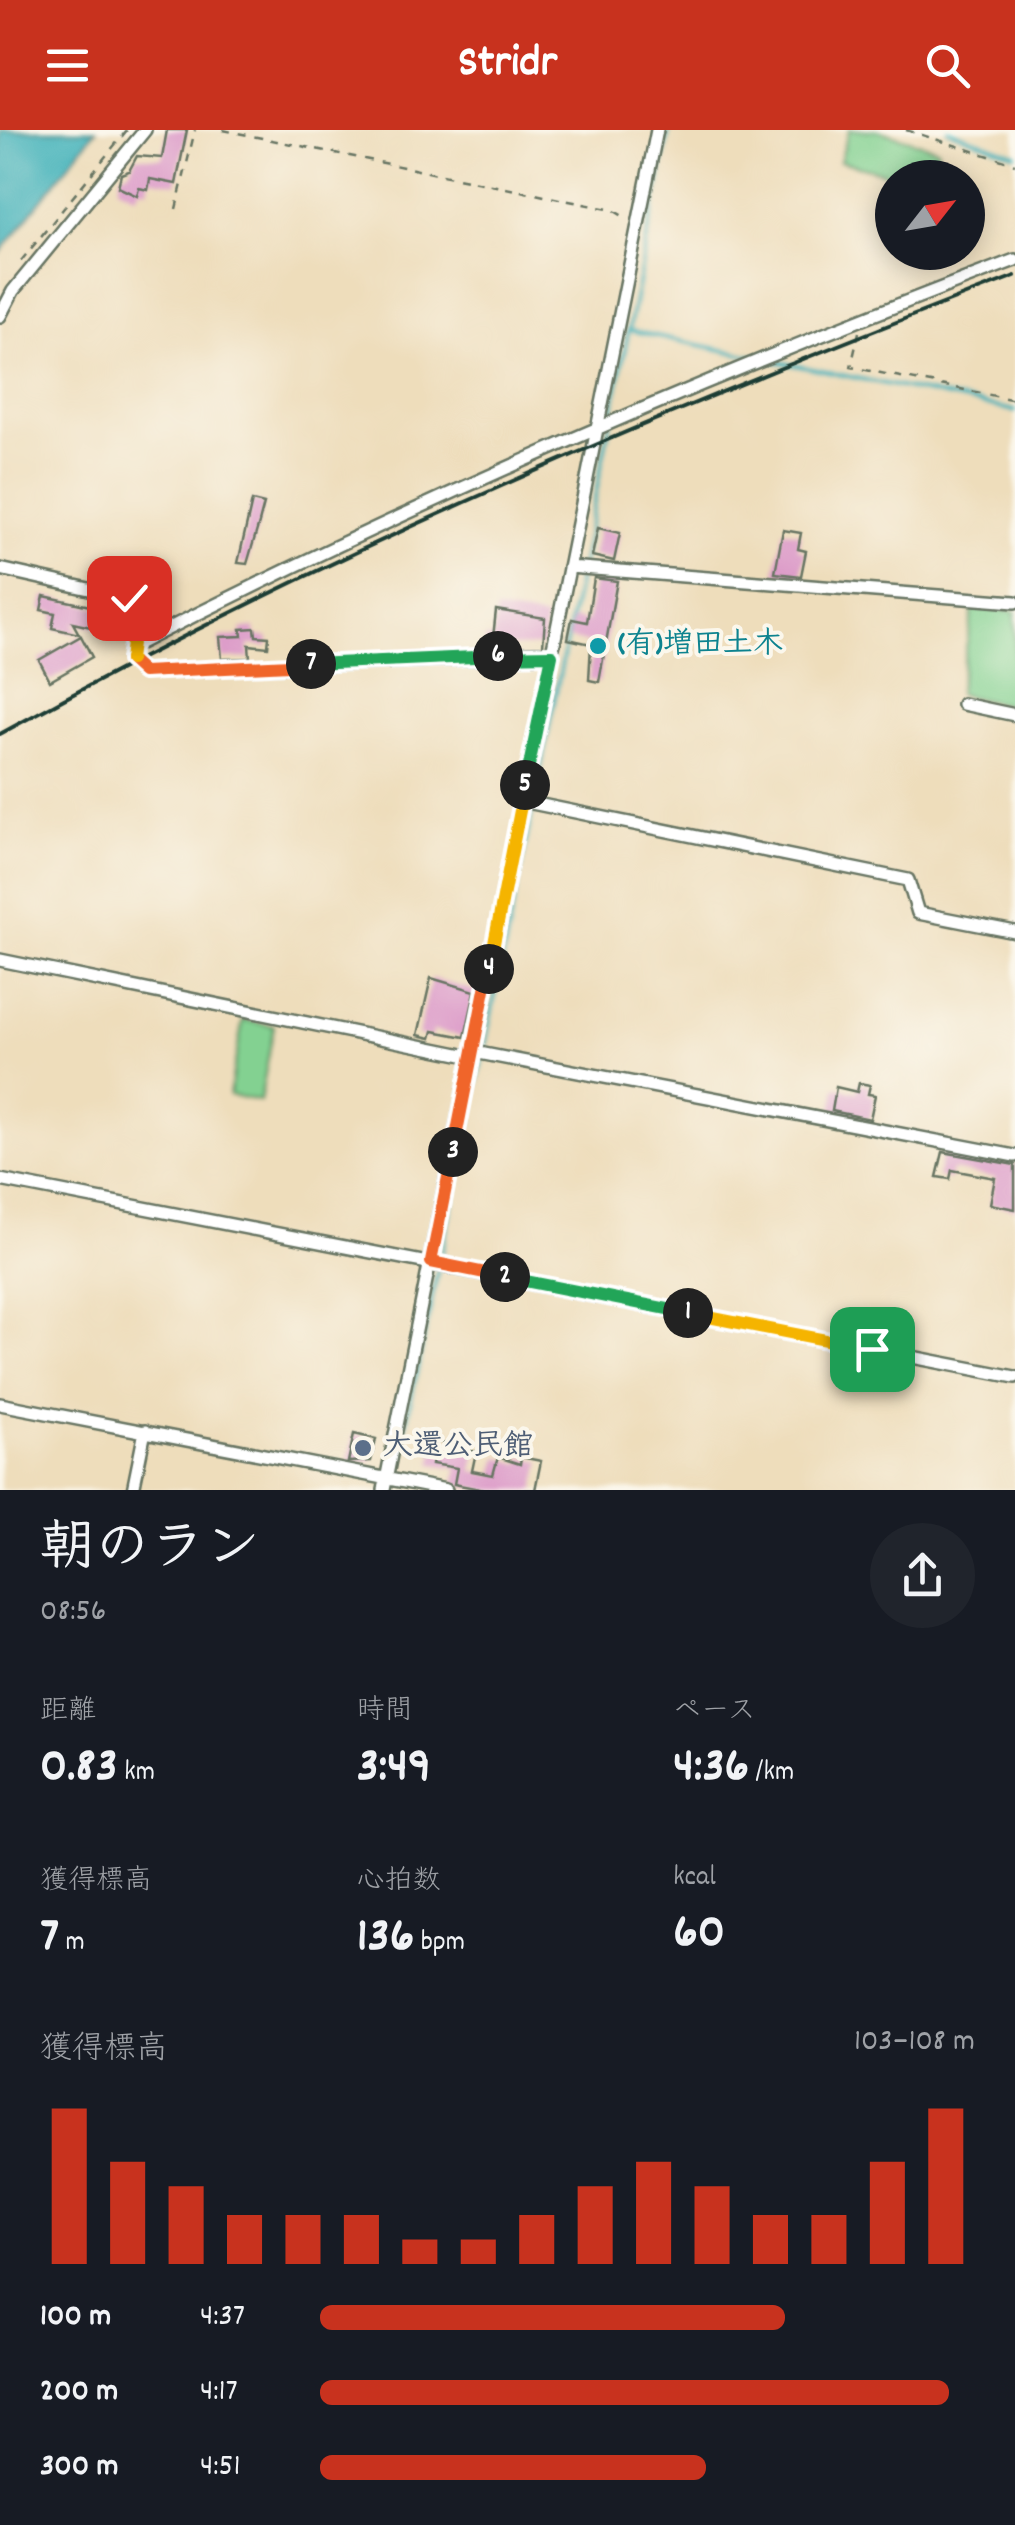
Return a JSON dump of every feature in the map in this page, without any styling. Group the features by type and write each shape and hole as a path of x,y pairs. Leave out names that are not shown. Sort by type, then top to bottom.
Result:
{"street":[{"path":"0,316 13,291 145,130"},
{"path":"390,1482 529,803 552,655 576,568 657,130"},
{"path":"130,648 318,552 604,424 770,353 1015,260"},
{"path":"576,568 1015,602"},
{"path":"0,570 129,598 136,608 130,660 143,672 552,655"},
{"path":"963,704 1015,715"},
{"path":"529,803 908,880 918,913 1015,932"},
{"path":"0,960 1015,1156"},
{"path":"0,1180 1015,1376"},
{"path":"0,1404 446,1490"},
{"path":"133,1490 145,1431"}],"path":[{"path":"176,209 195,130"},
{"path":"224,130 613,210 638,225"},
{"path":"906,130 1015,164"},
{"path":"862,318 850,367 1015,400"}],"green space":[{"path":"849,130 877,130 938,149 937,160 875,160 875,170 840,161"},
{"path":"973,608 1015,611 1015,707 958,694"},
{"path":"243,1020 274,1026 260,1101 229,1095"}],"water":[{"path":"0,130 96,130 0,253"}],"building":[{"path":"167,130 187,130 176,184 150,179 148,190 139,188 137,196 118,187 121,174 129,171 137,156 162,158"},
{"path":"252,501 264,504 247,564 238,563"},
{"path":"598,528 620,533 614,561 592,556"},
{"path":"783,530 801,533 798,549 806,551 801,576 775,573"},
{"path":"594,578 617,581 599,682 589,680 591,644 568,639 572,619 587,622"},
{"path":"44,596 113,611 114,604 123,606 123,641 107,637 109,631 73,623 79,634 52,628 55,613 41,610"},
{"path":"496,610 545,618 543,646 486,648 485,638 493,638"},
{"path":"255,628 256,636 269,637 268,647 249,645 250,658 222,659 220,637 242,636 241,629"},
{"path":"81,636 92,657 50,681 39,660"},
{"path":"431,978 475,991 465,1037 433,1031 431,1038 418,1035"},
{"path":"859,1083 870,1085 868,1094 875,1095 870,1119 832,1111 836,1087 857,1092"},
{"path":"943,1152 1015,1165 1015,1209 990,1204 995,1178 952,1170 950,1179 937,1177"},
{"name":"大還公民館","path":"354,1434 376,1439 371,1461 348,1462"},
{"path":"435,1441 476,1452 472,1471 493,1475 498,1457 520,1464 521,1457 541,1461 535,1490 485,1490 454,1484 457,1468 432,1464"}],"waterway":[{"path":"484,1050 669,130"},
{"path":"948,130 1015,154"},
{"path":"628,330 756,357"},
{"path":"770,360 1015,411"},
{"path":"440,1260 482,1059"},
{"path":"395,1476 438,1269"}],"railway":[{"path":"0,734 247,605 499,487 756,378 1015,276"}],"place":[{"name":"(有)増田土木","path":"598,646"},
{"name":"大還公民館","path":"363,1448"}],"route":[{"path":"129,598 136,608 130,660 135,669 143,672 552,655 431,1262 872,1349"}]}
